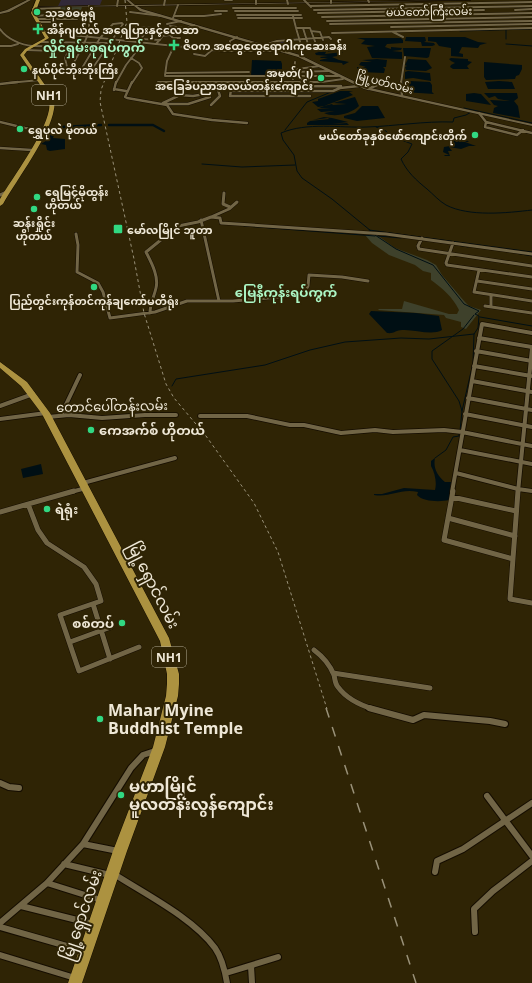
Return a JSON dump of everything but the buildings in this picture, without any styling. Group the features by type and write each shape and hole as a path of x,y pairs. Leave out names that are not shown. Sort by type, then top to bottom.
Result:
{"highway":[{"path":"26,50 47,38 34,8 38,0"},
{"name":"NH1","path":"0,204 49,118 52,102 40,80 22,55 26,50"},
{"name":"မြို့ရှောင်လမ်း","path":"0,364 24,384 33,394 47,415 85,485 165,641 173,674 172,696 157,750 120,851 76,980"}],"street":[{"path":"0,12 11,11 19,4 30,0"},
{"path":"117,6 118,0"},
{"name":"မြို့ပတ်လမ်း","path":"127,0 133,6 162,16 173,17 181,21 299,56 320,66 343,80 358,86 532,125"},
{"path":"164,5 166,0"},
{"path":"225,4 226,0 232,0"},
{"path":"310,6 369,1 384,4 400,1 416,3 423,0 481,4 532,2"},
{"path":"233,6 288,2 294,4 331,1 384,4 470,0"},
{"path":"478,0 494,30"},
{"path":"305,2 330,24 332,31 392,32 532,28"},
{"path":"447,2 460,30"},
{"path":"354,3 356,20 358,24"},
{"path":"416,3 425,31"},
{"path":"511,3 526,29"},
{"path":"215,8 225,4 233,6 268,8 296,8"},
{"path":"266,4 273,18"},
{"path":"294,4 301,14 306,28"},
{"path":"384,4 392,32"},
{"path":"42,11 60,7 164,5 224,8 226,10 215,8"},
{"path":"178,5 173,17 221,14"},
{"path":"73,64 88,37 90,23 89,6"},
{"path":"233,6 238,19 302,18"},
{"path":"314,10 532,6"},
{"path":"60,7 61,13"},
{"path":"34,8 42,11 61,13"},
{"path":"214,14 215,8"},
{"path":"515,10 532,9"},
{"path":"42,11 57,10"},
{"path":"318,13 484,10"},
{"path":"235,11 298,11"},
{"path":"130,12 162,16"},
{"path":"38,19 61,13"},
{"path":"322,17 532,13"},
{"path":"237,15 301,14"},
{"path":"67,18 66,16 72,16"},
{"path":"38,19 81,17"},
{"path":"293,17 301,45"},
{"name":"မယ်တော်ကြီးလမ်း","path":"327,21 532,17"},
{"path":"67,18 77,19"},
{"path":"38,19 53,21"},
{"path":"38,19 46,21"},
{"path":"330,24 532,20"},
{"path":"181,21 168,25 190,29"},
{"path":"135,22 133,30 128,37 160,40"},
{"path":"143,27 146,23"},
{"path":"82,68 100,38 113,24 123,24 92,69"},
{"path":"391,27 532,24"},
{"path":"162,36 170,35 194,25"},
{"path":"129,27 160,28 160,33 162,36 156,44"},
{"path":"296,28 310,28 316,44"},
{"path":"303,28 308,44"},
{"path":"0,29 5,35 18,44"},
{"path":"133,30 148,30 138,42"},
{"path":"179,31 185,32"},
{"path":"311,31 320,32 322,39"},
{"path":"44,32 174,46 188,43 199,46"},
{"path":"392,32 403,37"},
{"path":"130,34 144,35"},
{"path":"170,35 173,38 180,38"},
{"path":"264,45 314,38 322,39 329,37 331,39"},
{"path":"230,49 230,41 237,38"},
{"path":"67,67 64,61 64,56 77,39"},
{"path":"42,42 109,43"},
{"path":"48,47 52,42"},
{"path":"60,47 63,42"},
{"path":"126,91 114,90 117,79 136,50 143,43"},
{"path":"0,46 11,46 18,44 48,47 71,47"},
{"path":"183,45 219,52 285,52"},
{"path":"163,82 168,61 174,46"},
{"path":"26,50 80,52"},
{"path":"194,54 206,56 212,50"},
{"path":"199,59 200,55"},
{"path":"402,96 401,80 403,78 405,57"},
{"path":"131,58 139,63 142,68 133,84 126,91 125,97 127,98 163,104 188,104 210,97 207,87"},
{"path":"294,101 293,81 296,66 295,62"},
{"path":"294,71 320,66"},
{"path":"294,71 329,71"},
{"path":"166,73 249,72"},
{"path":"165,76 294,77 332,78 343,80"},
{"path":"322,82 338,76"},
{"path":"0,84 40,80"},
{"path":"158,82 322,82 343,80"},
{"path":"231,82 230,96 310,96"},
{"path":"368,89 380,86 384,82"},
{"path":"163,104 179,95 188,83"},
{"path":"188,83 207,87"},
{"path":"231,87 358,86"},
{"path":"231,91 333,91 340,88 358,86"},
{"path":"185,88 217,87 220,95 211,105"},
{"path":"193,93 209,93"},
{"path":"179,95 193,96 205,94"},
{"path":"163,104 167,105 173,114 212,120 247,123"},
{"path":"479,113 486,122 485,127 517,135 523,130"},
{"path":"0,122 43,129"},
{"path":"486,122 532,133"},
{"path":"0,148 32,150"},
{"path":"0,195 7,192"},
{"path":"224,193 223,204 230,207"},
{"path":"150,313 149,303 156,290 157,281 152,261 146,252 178,226 211,217 237,202"},
{"path":"211,217 220,218 220,222 376,233 453,242 532,254"},
{"path":"201,220 219,301"},
{"path":"76,234 78,245 77,272 98,283 103,292 110,318 150,313 188,301 219,301 303,295 308,286 309,276 342,277 368,281"},
{"path":"422,238 418,246 420,249 532,266"},
{"path":"453,242 446,263 447,265 532,277"},
{"path":"479,270 474,292 532,301"},
{"path":"477,280 532,289"},
{"path":"491,295 491,307"},
{"path":"485,306 532,313"},
{"path":"513,559 444,540 476,351 482,324 532,333"},
{"path":"479,338 532,348 530,392 526,409 520,462 510,599 532,603"},
{"path":"476,351 531,361"},
{"path":"474,366 531,376"},
{"path":"61,415 80,375"},
{"path":"472,381 530,392"},
{"path":"0,406 33,394"},
{"path":"468,398 532,410"},
{"path":"465,414 532,427"},
{"name":"တောင်ပေါ်တန်းလမ်း","path":"0,419 47,415 102,418 144,415 176,415"},
{"path":"200,416 247,416 290,425 304,424 341,433 374,430 393,432 444,430 462,432 532,446"},
{"path":"460,450 532,464"},
{"path":"0,512 175,458"},
{"path":"456,473 518,489 532,491"},
{"path":"452,497 516,511"},
{"path":"28,504 38,530 47,543 84,567 96,584 101,601 60,615 79,671 139,647"},
{"path":"448,518 515,536"},
{"path":"92,604 110,659"},
{"path":"70,642 111,627"},
{"path":"314,650 321,655 333,673 336,686 347,696 364,706 413,720 424,715 490,721 505,724"},
{"path":"333,673 430,688"},
{"path":"0,923 47,883 83,844 131,768 143,755 157,750"},
{"path":"0,784 9,788 19,788"},
{"path":"487,796 532,856"},
{"path":"435,872 437,861 463,849 532,803"},
{"path":"83,844 120,851"},
{"path":"475,932 474,909 493,891 532,861"},
{"path":"64,864 112,874 182,918 215,947 226,973 227,983"},
{"path":"47,883 103,900"},
{"path":"21,906 95,924"},
{"path":"0,927 86,952"},
{"path":"0,956 76,980"},
{"path":"226,973 278,957"},
{"path":"250,966 252,983"}],"shaded area":[{"path":"61,0 102,0 100,5 58,6"},
{"path":"406,37 425,37 426,41 424,42 434,43 435,45 422,46 421,42 405,41"},
{"path":"428,37 465,37 478,42 487,43 480,45 478,48 462,47 459,53 463,54 463,57 451,56 451,48 439,46 436,42 428,41"},
{"path":"357,38 401,38 403,43 387,44 385,47 391,49 391,47 402,48 401,50 392,51 402,52 402,59 372,58 367,47 375,46 361,44 365,40"},
{"path":"282,41 303,47 290,52 268,46"},
{"path":"334,43 330,45 337,45 338,49 341,50 326,52 325,54 343,52 332,57 349,62 343,65 342,63 320,61 328,58 320,57 328,56 316,55 315,53 319,52 317,51 325,52 335,49 331,47 332,49 329,49 327,47 330,46 316,47 312,45"},
{"path":"403,48 431,48 429,57 427,58 404,56"},
{"path":"408,59 426,60 432,68 426,71 406,70 405,67 407,66 405,65"},
{"path":"449,59 468,59 468,61 472,62 467,66 469,69 453,69 450,67 455,63"},
{"path":"252,60 281,61 282,69 277,69 277,76 251,76"},
{"path":"362,60 387,60 386,67 383,67 385,69 384,73 360,72 357,69 357,67 366,67 359,65 361,62 372,62"},
{"path":"484,62 522,65 522,69 515,79 486,80 484,77"},
{"path":"405,72 430,73 431,81 413,78 405,79"},
{"path":"403,82 430,82 432,85 432,92 434,94 404,92"},
{"path":"485,82 512,82 515,89 488,89"},
{"path":"340,91 353,91 349,92 353,95 318,107 312,102 318,101 318,99"},
{"path":"484,93 517,93 518,98 514,101 518,106 520,118 493,113 494,108 498,106 494,105 490,100 510,101 498,99 495,96 489,98"},
{"path":"466,94 481,94 491,105 466,101"},
{"path":"355,97 359,106 347,113 333,115 324,113 335,111 321,112 317,109 331,108 319,108 332,104 347,104 333,103"},
{"path":"362,106 378,106 385,118 357,121 344,118 344,116 355,113"},
{"path":"324,117 348,122 332,124 347,123 349,125 307,125 310,121 329,119 313,120"},
{"path":"54,132 53,138 65,139 65,149 50,151 47,150 46,145 41,144 49,139 51,133"},
{"path":"457,136 464,138 469,142 465,142 476,146 469,146 461,149 449,147 452,151 448,151 450,156 445,156 444,155 449,155 443,152 444,147 450,146 452,141 449,140"},
{"path":"371,311 416,313 439,316 442,330 438,332 428,332 402,330 387,333 369,314"},
{"path":"435,458 435,468 440,477 445,482 451,482 449,500 437,501 423,499 417,495 418,492 412,491 380,496 374,495 404,488 435,490 436,484 431,461"},
{"path":"41,464 43,474 23,478 21,469"}],"green space":[{"path":"60,7 82,7 80,14 63,15"},
{"path":"365,235 377,235 395,248 436,265 442,275 469,306 481,310 466,329 461,327 461,322 446,318 444,315 378,310 402,309 404,301 449,314 457,314 459,310 447,293 431,280 431,273 423,271 415,265 389,255 372,243"}],"waterway":[{"path":"460,31 530,29"},
{"path":"506,30 506,39"},
{"path":"506,44 532,46"},
{"path":"285,130 307,102 331,92"},
{"path":"464,108 532,123"},
{"path":"370,230 332,199 302,178 297,171 294,155 283,140 281,133 302,128 324,126 367,127 431,122 453,122 454,118 466,115 473,111"},
{"path":"52,137 54,130 60,127 101,125"},
{"path":"109,125 153,125 164,131"},
{"path":"376,127 386,131 391,136 412,144 408,152 401,159 403,164 416,179 446,205 455,209 477,213 500,213 532,210"},
{"path":"202,164 242,167 295,165"},
{"path":"244,226 375,236"},
{"path":"370,230 532,252"},
{"path":"375,235 396,249 433,265 464,304 479,311 475,314 479,316 478,328 474,334"},
{"path":"378,236 401,238"},
{"path":"457,245 468,247"},
{"path":"515,253 532,256"},
{"path":"453,336 463,329 474,315"},
{"path":"480,317 532,326"},
{"path":"453,336 474,334"},
{"path":"462,411 473,363 474,334"},
{"path":"172,386 176,379 265,365 310,350 345,342 401,338 429,339 453,336"},
{"path":"453,336 432,351 432,359 459,401 462,411"},
{"path":"460,431 462,411"},
{"path":"435,458 446,450 453,437 459,436 459,434"}],"railway":[{"path":"125,0 127,22 101,90 100,102 134,259 144,313 166,384 174,398 206,436 254,503 278,552 327,709"},
{"path":"326,708 416,983"}],"place":[{"name":"သုခစံဓမ္မရုံ","path":"37,12"},
{"name":"အိန်ဂျယ်လ် အရေပြားနှင့်လေဆာ","path":"38,29"},
{"name":"ဇိဝက အထွေထွေရောဂါကုဆေးခန်း","path":"174,45"},
{"name":"နယ်ပိုင်ဘိုးဘိုးကြီး","path":"24,69"},
{"name":"အမှတ်(၂) အခြေခံပညာအလယ်တန်းကျောင်း","path":"321,78"},
{"name":"ရွှေပုလဲ မိုတယ်","path":"20,129"},
{"name":"မယ်တော်ခုနှစ်ဖော်ကျောင်းတိုက်","path":"475,135"},
{"name":"ရွှေမြင့်မိုထွန်း ဟိုတယ်","path":"37,197"},
{"name":"ဆန်းရှိုင်း ဟိုတယ်","path":"34,209"},
{"name":"မော်လမြိုင် ဘူတာ","path":"118,229"},
{"name":"ပြည်တွင်းကုန်တင်ကုန်ချကော်မတီရုံး","path":"94,287"},
{"name":"ကေအက်စ် ဟိုတယ်","path":"91,430"},
{"name":"ရဲရုံး","path":"47,509"},
{"name":"စစ်တပ်","path":"122,623"},
{"name":"Mahar Myine Buddhist Temple","path":"100,719"},
{"name":"မဟာမြိုင် မူလတန်းလွန်ကျောင်း","path":"121,795"}],"district":[{"name":"လှိုင်ရှမ်းစုရပ်ကွက်","path":"94,47"},
{"name":"မြေနီကုန်းရပ်ကွက်","path":"286,292"}]}
